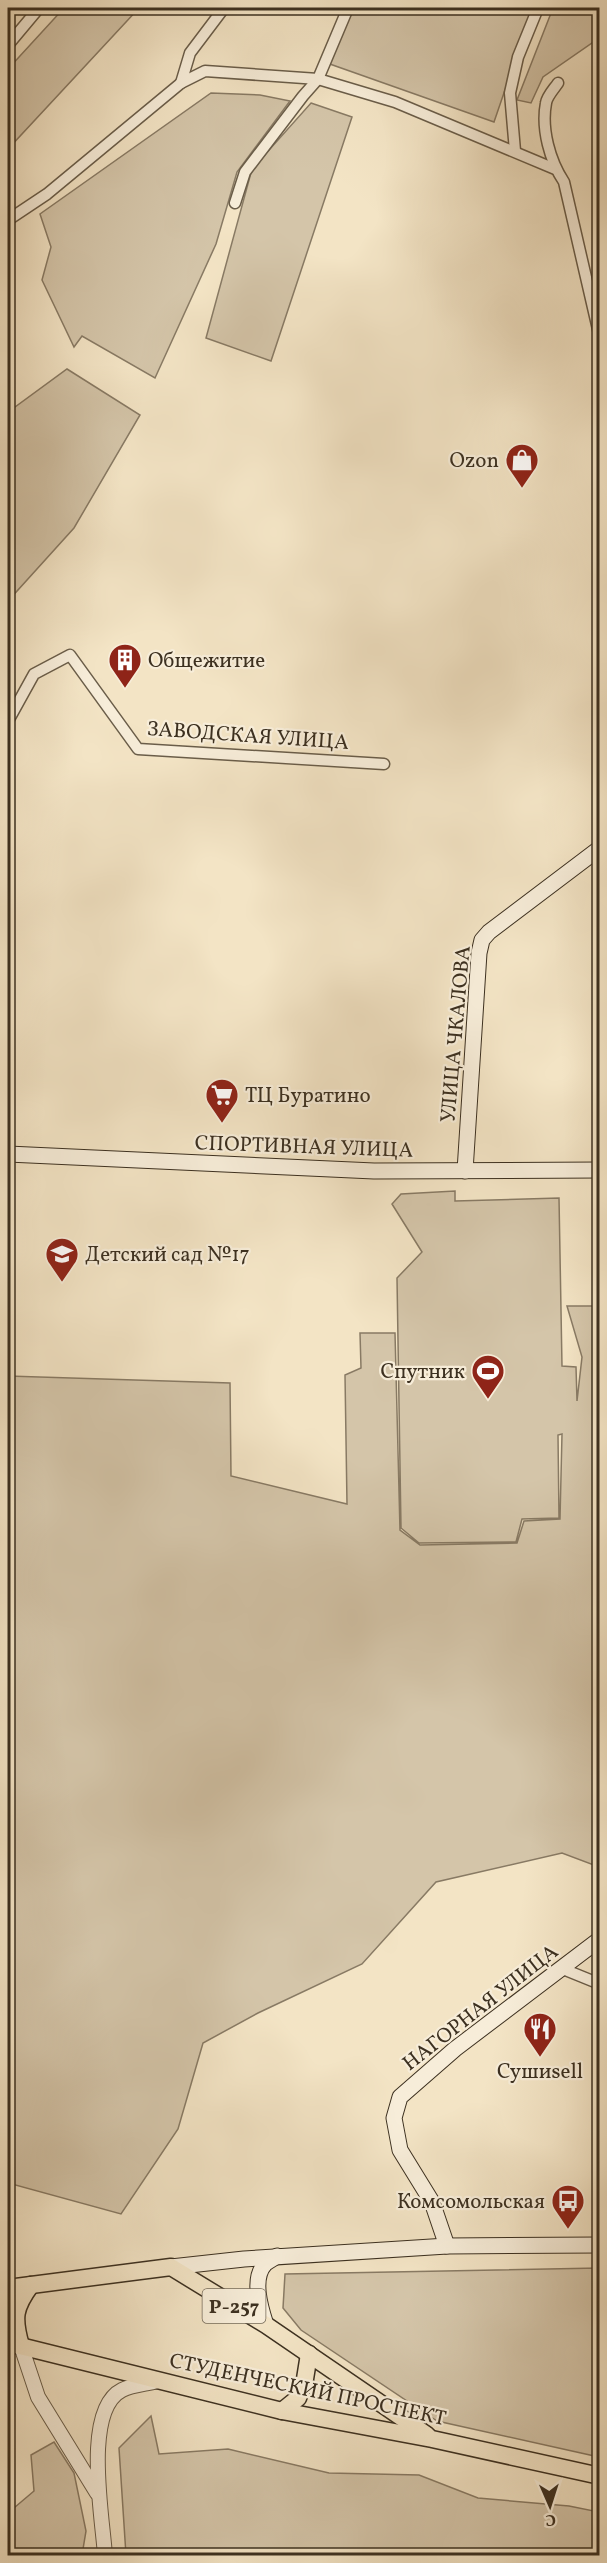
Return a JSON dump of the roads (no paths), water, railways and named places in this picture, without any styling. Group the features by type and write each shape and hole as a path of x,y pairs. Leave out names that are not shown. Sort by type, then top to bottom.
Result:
{"highway":[{"path":"8,2288 171,2266"},
{"name":"Р-257","path":"171,2266 266,2325 432,2439"},
{"path":"14,2344 18,2304 31,2285"},
{"name":"СТУДЕНЧЕСКИЙ ПРОСПЕКТ","path":"14,2344 282,2411 432,2439 600,2476"},
{"path":"282,2411 298,2398 305,2379 309,2354"}],"main road":[{"name":"УЛИЦА ЧКАЛОВА","path":"465,1172 479,953 482,940 489,932 600,848"},
{"name":"СПОРТИВНАЯ УЛИЦА","path":"8,1154 374,1171 600,1170"},
{"name":"НАГОРНАЯ УЛИЦА","path":"447,2246 432,2202 400,2150 394,2118 400,2097 454,2049 600,1939"},
{"path":"171,2266 277,2256 447,2246 600,2245"},
{"path":"266,2325 257,2299 260,2276 264,2265 277,2256"}],"street":[{"path":"8,45 39,8"},
{"path":"181,83 190,53 224,8"},
{"path":"235,204 245,172 318,79 348,8"},
{"path":"515,151 510,93 518,57 538,8"},
{"path":"8,220 47,194 181,83 205,71 318,79 395,102 555,169"},
{"path":"558,82 546,102 545,128 555,169 564,182 600,338"},
{"name":"ЗАВОДСКАЯ УЛИЦА","path":"8,721 34,674 70,655 138,749 384,764"},
{"path":"563,1969 600,1984"},
{"path":"14,2344 38,2397 97,2493"},
{"path":"105,2556 97,2493 98,2439 107,2406 121,2390 160,2380"}],"place":[{"name":"Ozon","path":"522,489"},
{"name":"Общежитие","path":"125,689"},
{"name":"ТЦ Буратино","path":"222,1124"},
{"name":"Детский сад №17","path":"62,1283"},
{"name":"Спутник","path":"488,1400"},
{"name":"Сушиsell","path":"540,2058"},
{"name":"Комсомольская","path":"568,2230"}]}
